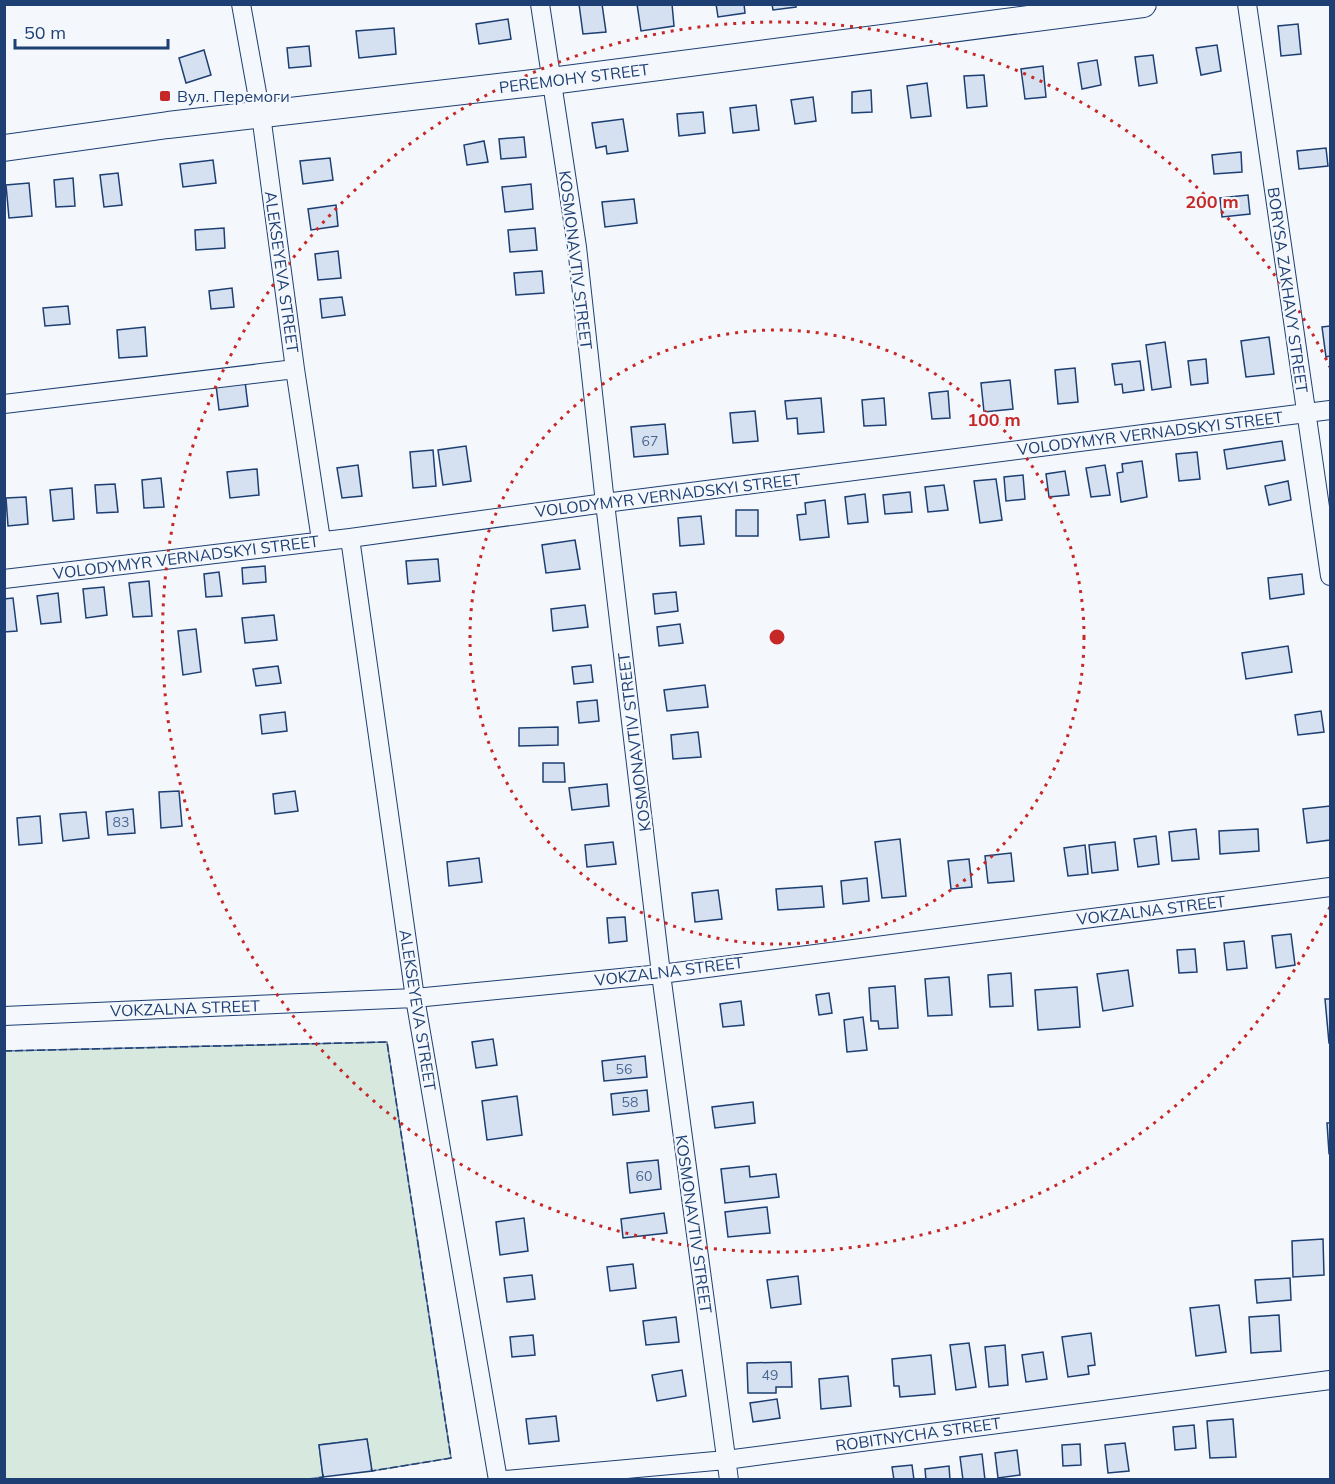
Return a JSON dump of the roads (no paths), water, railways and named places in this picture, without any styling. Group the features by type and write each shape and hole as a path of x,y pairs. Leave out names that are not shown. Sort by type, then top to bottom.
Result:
{"main road":[{"name":"PEREMOHY STREET","path":"4,148 168,125 551,81 1143,4"}],"street":[{"name":"ALEKSEYEVA STREET","path":"241,4 261,115 295,369 321,540"},
{"name":"KOSMONAVTIV STREET","path":"540,4 577,248 661,974 729,1479"},
{"name":"BORYSA ZAKHAVY STREET","path":"1247,4 1330,576"},
{"path":"4,404 295,369"},
{"name":"VOLODYMYR VERNADSKYI STREET","path":"4,579 350,538 1330,410"},
{"name":"ALEKSEYEVA STREET","path":"350,538 415,998 498,1479"},
{"name":"VOKZALNA STREET","path":"4,1016 415,998 661,974 1330,887"},
{"name":"ROBITNYCHA STREET","path":"505,1479 726,1460 1330,1380"}],"place":[{"name":"Вул. Перемоги","path":"165,96"}]}
